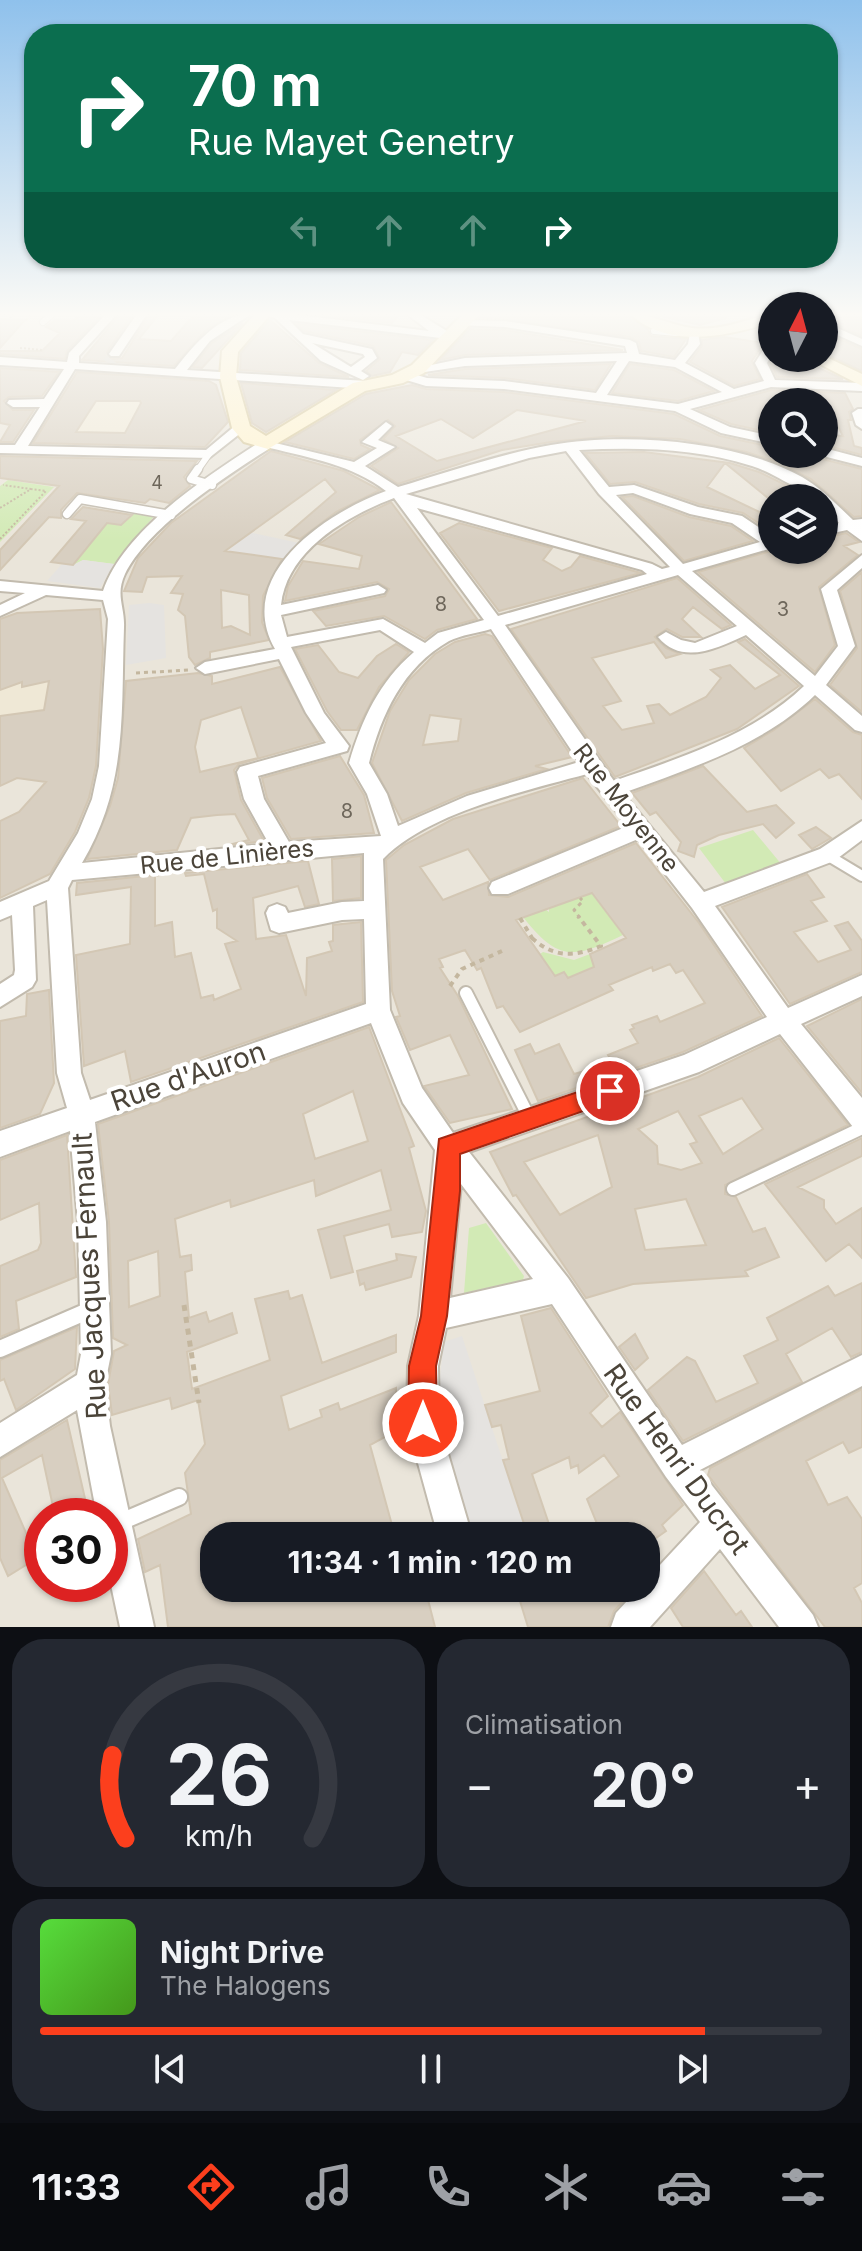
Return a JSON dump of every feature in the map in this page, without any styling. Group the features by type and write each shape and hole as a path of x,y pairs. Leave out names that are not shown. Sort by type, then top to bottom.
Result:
{"street":[{"path":"6,450 56,390"},
{"path":"231,390 241,428 251,438 358,465 401,496 647,567 659,574"},
{"path":"63,880 102,799 109,766 116,619 110,596 121,569 137,545 171,515 268,443 340,397 357,390"},
{"path":"540,390 678,408 726,430 758,437"},
{"path":"599,398 606,390"},
{"path":"726,390 732,393"},
{"path":"678,408 744,390"},
{"path":"13,403 48,403"},
{"path":"862,413 858,413 862,425"},
{"path":"358,465 388,447 369,442 386,426"},
{"path":"6,450 209,454 241,428"},
{"path":"569,446 605,492 678,567 745,629 862,726"},
{"path":"282,848 254,799 247,772 340,746 324,730 282,648 272,612 274,592 293,560 317,534 354,509 569,446 647,447 744,457 783,470 802,484"},
{"path":"838,456 862,462"},
{"path":"605,492 634,489 695,511 737,519 758,533"},
{"name":"Rue Moyenne","path":"401,496 495,623 591,766 700,902 783,1020 862,1118"},
{"path":"838,511 855,524 862,537"},
{"path":"591,766 471,801 388,842 377,794 359,763 376,706 425,651 444,637 758,542"},
{"path":"610,790 699,759 741,738 817,687 854,644 829,589 862,560"},
{"path":"0,586 110,596"},
{"path":"272,612 378,590"},
{"path":"0,611 42,591"},
{"path":"205,668 383,624 425,651"},
{"path":"666,637 676,647 689,650 745,629"},
{"path":"500,888 640,829"},
{"path":"700,902 827,855 862,829"},
{"name":"Rue de Linières","path":"0,911 63,880 282,848 388,842"},
{"name":"Rue Henri Ducrot","path":"388,842 373,856 372,910 378,1010 412,1095 448,1147 558,1288 677,1466 801,1627"},
{"name":"Rue Jacques Fernault","path":"63,880 69,1073 81,1113 92,1222 96,1354 90,1384 94,1426 109,1498"},
{"path":"0,997 16,988 26,970 22,902"},
{"path":"277,913 279,924 342,911 372,910"},
{"path":"451,1522 423,1423 423,1366 434,1316 447,1191 448,1147 690,1064 862,985"},
{"name":"Rue d'Auron","path":"0,1144 378,1010"},
{"path":"434,1316 558,1288"},
{"path":"677,1466 716,1442 862,1370"},
{"path":"0,1441 90,1384"},
{"path":"628,1625 721,1523"},
{"name":"Rue Jacques Fernault","path":"128,1588 136,1627"}],"lane":[{"path":"209,454 191,479 212,485"},
{"path":"67,514 80,499 171,515"},
{"path":"340,746 359,763"},
{"path":"827,855 862,876"},
{"path":"466,993 530,1119"},
{"path":"733,1189 862,1128"},
{"path":"0,1349 95,1308"},
{"path":"128,1519 179,1497"}],"path":[{"path":"0,539 46,491 3,485"},
{"path":"0,508 30,489"},
{"path":"136,673 205,668"},
{"path":"520,918 530,939 550,952 572,958 601,946 574,910 583,901 580,898"},
{"path":"450,986 462,969 502,951"},
{"path":"184,1305 199,1403"}],"shaded area":[{"path":"0,390 758,390 758,468 838,468 838,390 862,390 862,1627 0,1627"},
{"path":"150,390 133,449 29,445 59,392"},
{"path":"248,532 299,543 283,559 228,551"},
{"path":"83,560 114,564 100,588 47,581 62,564 73,565"},
{"path":"129,605 164,605 166,658 126,665"},
{"path":"0,643 41,677 98,704 0,716"},
{"path":"462,1336 523,1522 467,1522 435,1418 444,1342"}],"green space":[{"path":"8,480 54,487 0,542 0,486"},
{"path":"136,512 155,515 114,564 83,560 73,565 106,523 124,523"},
{"path":"753,830 782,865 726,884 699,848"},
{"path":"590,891 623,935 580,952 568,952 547,942 523,917 545,909 549,912 549,907"},
{"path":"543,952 574,960 590,954 594,967 568,978 564,973 552,977 540,954"},
{"path":"486,1223 524,1276 523,1280 464,1293 469,1228"}],"building":[{"path":"0,390 46,390 42,396 9,397 4,401 13,410 34,410 13,442 0,442 10,425 0,423"},
{"path":"66,390 218,390 228,422 205,447 33,443","holes":["96,401 141,403 125,433 76,432"]},
{"path":"243,390 336,390 266,432 252,423"},
{"path":"387,390 450,390 504,392 674,414 720,436 758,444 758,456 680,439 612,436 551,442 502,450 398,484 371,466 398,448 383,439 395,426 388,420 360,440 361,445 370,449 354,459 285,442 366,394","holes":["517,410 586,421 437,461 396,436 441,419 473,438"]},
{"path":"614,390 714,391 678,401 612,393"},
{"path":"838,393 845,393 853,409 849,412 851,420 848,420 854,446 862,448 862,455 838,449 838,436 843,436 838,426"},
{"path":"758,394 758,430 731,424 699,410"},
{"path":"271,451 344,471 380,490 336,512 300,539 286,535 336,492 325,479 225,551 282,559 263,596 262,622 269,640 210,652 210,658 195,665 189,657 185,616 178,610 183,594 171,593 182,576 147,577 142,592 124,591 138,558 171,523","holes":["221,590 249,595 250,635 231,626 222,628"]},
{"path":"644,452 730,463 783,484 758,484 758,490 725,463 707,487 758,511 758,523 743,513 699,504 635,482 610,484 585,453"},
{"path":"0,456 197,461 184,477 190,486 169,503 150,499 145,503 77,493 61,510 61,518 49,517 0,570 0,550 59,486 0,478"},
{"path":"838,463 862,469 862,516 854,517 838,503 838,484 817,484 789,468 838,468"},
{"path":"633,496 689,517 731,526 753,541 684,561 622,497"},
{"path":"391,502 477,619 437,630 425,639 384,616 326,626 313,611 385,596 389,589 377,582 285,601 288,586 303,561 359,569 362,556 319,544 359,517"},
{"path":"83,507 132,515 121,525 107,523 73,565 51,562 86,521 71,519"},
{"path":"459,523 552,548 543,560 562,571 571,567 580,556 641,573 499,611 440,533"},
{"path":"846,533 859,542 844,546 858,555 819,587 835,645 815,672 698,572 758,555 758,564 838,564 838,535"},
{"path":"862,572 862,712 830,685 857,648 840,591"},
{"path":"677,578 731,625 722,629 693,607 682,619 701,637 682,637 667,629 655,637 666,648 680,654 666,658 654,642 592,658 621,701 603,706 622,730 654,723 647,706 659,704 670,715 706,697 721,678 711,670 730,665 755,689 780,675 738,642 745,639 799,686 737,729 615,777 511,629"},
{"path":"100,609 103,649 96,766 89,798 75,832 50,874 0,898 0,821 19,812 46,782 17,778 0,786 0,716 44,710 49,681 22,687 22,682 0,690 0,619 17,613"},
{"path":"485,634 492,636 572,757 535,766 547,769 466,793 402,821 372,763 390,711 409,680 435,654 455,642","holes":["430,715 461,719 458,741 423,745"]},
{"path":"396,644 409,652 379,687 357,730 341,730 327,711 295,649 318,645 339,672 358,678 377,656"},
{"path":"280,667 321,741 239,764 234,770 241,800 264,841 224,846 249,840 235,814 217,815 191,818 177,850 87,859 110,806 118,778 126,681 198,673 212,676 212,684","holes":["241,707 258,758 200,772 195,747 201,720"]},
{"path":"815,699 853,732 862,735 862,799 839,774 829,778 820,769 781,791 744,748"},
{"path":"340,756 364,795 374,833 291,839 267,798 262,778"},
{"path":"703,766 747,812 776,805 794,823 776,838 763,824 719,835 697,845 694,857 678,851 681,842 656,812 650,815 632,793"},
{"path":"583,778 621,826 490,880 468,849 420,867 443,900 488,882 489,895 508,897 636,843 699,923 762,1016 683,1052 538,1101 515,1050 530,1044 535,1054 559,1044 574,1074 613,1063 608,1055 638,1043 630,1030 634,1028 632,1025 657,1016 660,1022 705,1003 683,970 676,973 670,964 653,971 652,967 609,985 613,990 520,1032 503,1006 497,1008 481,968 477,970 465,950 439,959 443,967 440,968 458,996 512,1109 450,1123 424,1086 469,1075 450,1035 410,1050 396,1017 400,1016 392,991 386,860 404,845 453,819","holes":["592,893 626,938 590,954 594,967 568,978 564,972 555,976 516,920"]},
{"path":"816,827 831,838 812,849 799,835"},
{"path":"361,856 361,898 333,901 332,859"},
{"path":"308,861 319,904 305,907 298,886 253,898 256,939 286,935 306,996 307,958 332,951 329,942 333,941 333,925 361,922 363,1002 131,1082 125,1051 84,1066 76,955 130,944 131,887 76,895 77,883 165,874 155,876 155,926 172,922 175,957 191,953 201,998 213,995 214,1000 241,989 225,944 237,941 217,928 217,909 213,911 204,874 186,876 185,873"},
{"path":"807,874 824,897 811,901 827,921 794,932 818,962 851,950 835,926 848,922 862,941 862,972 790,1004 722,907"},
{"path":"49,990 54,1083 40,1114 0,1128 0,1021 26,1016 27,994"},
{"path":"862,999 862,1093 807,1026"},
{"path":"369,1027 414,1146 409,1148 426,1211 422,1232 392,1237 389,1224 344,1236 353,1272 331,1278 318,1230 391,1210 381,1170 316,1196 314,1180 231,1207 230,1200 175,1219 180,1257 191,1255 192,1270 185,1272 189,1318 206,1312 209,1322 232,1313 237,1333 187,1352 192,1389 270,1360 255,1299 288,1291 290,1299 302,1295 322,1363 396,1335 396,1352 281,1396 289,1430 322,1417 320,1410 338,1403 340,1410 396,1388 396,1431 370,1445 391,1522 200,1522 200,1602 429,1602 435,1627 168,1627 160,1565 145,1572 138,1539 191,1514 185,1473 205,1444 198,1400 172,1409 170,1398 112,1415 108,1384 114,1351 127,1345 113,1338 109,1222 98,1124","holes":["353,1091 368,1141 315,1159 303,1114","158,1251 160,1296 129,1307 128,1261"]},
{"path":"779,1038 848,1125 725,1185 725,1194 736,1197 753,1232 765,1228 779,1257 745,1271 748,1276 633,1284 586,1298 516,1195 513,1196 490,1152 698,1077","holes":["742,1098 763,1129 723,1154 699,1116","678,1111 697,1142 690,1144 702,1163 681,1170 658,1164 657,1146 638,1129","598,1135 612,1187 560,1215 524,1162","686,1199 706,1245 645,1250 635,1209"]},
{"path":"67,1135 76,1277 16,1301 19,1329 0,1337 0,1266 38,1250 41,1243 39,1203 0,1220 0,1160"},
{"path":"862,1138 862,1156 798,1187 824,1200 824,1208 836,1224 862,1208 862,1258 849,1244 826,1261 765,1184"},
{"path":"396,1254 416,1257 411,1277 366,1290 364,1283 360,1285 357,1271 397,1260"},
{"path":"862,1283 862,1352 851,1357 832,1328 786,1354 802,1382 683,1441 648,1390 687,1357 695,1361 716,1402 758,1383 744,1356 778,1340 767,1318 828,1286 835,1296"},
{"path":"551,1308 608,1396 590,1413 602,1427 620,1412 683,1505 662,1525 666,1531 660,1535 660,1522 596,1522 587,1499 619,1476 604,1455 579,1473 578,1465 571,1468 569,1457 532,1474 548,1522 523,1522 503,1460 509,1459 501,1425 492,1427 485,1405 540,1391 521,1316"},
{"path":"77,1327 75,1369 16,1410 4,1379 0,1381 0,1360"},
{"path":"635,1334 648,1358 635,1370 619,1347"},
{"path":"862,1389 862,1447 849,1453 843,1442 806,1461 828,1505 847,1497 862,1519 862,1583 854,1588 862,1603 862,1627 825,1627 708,1475 710,1468"},
{"path":"67,1420 85,1498 51,1498 42,1455 2,1478 24,1528 24,1566 8,1576 0,1558 0,1460"},
{"path":"704,1571 736,1615 741,1611 752,1627 683,1627 671,1608"},
{"path":"520,1602 622,1602 614,1611 608,1627 528,1627"}],"route":[{"path":"423,1423 423,1366 434,1316 447,1191 448,1147 610,1091"}]}
